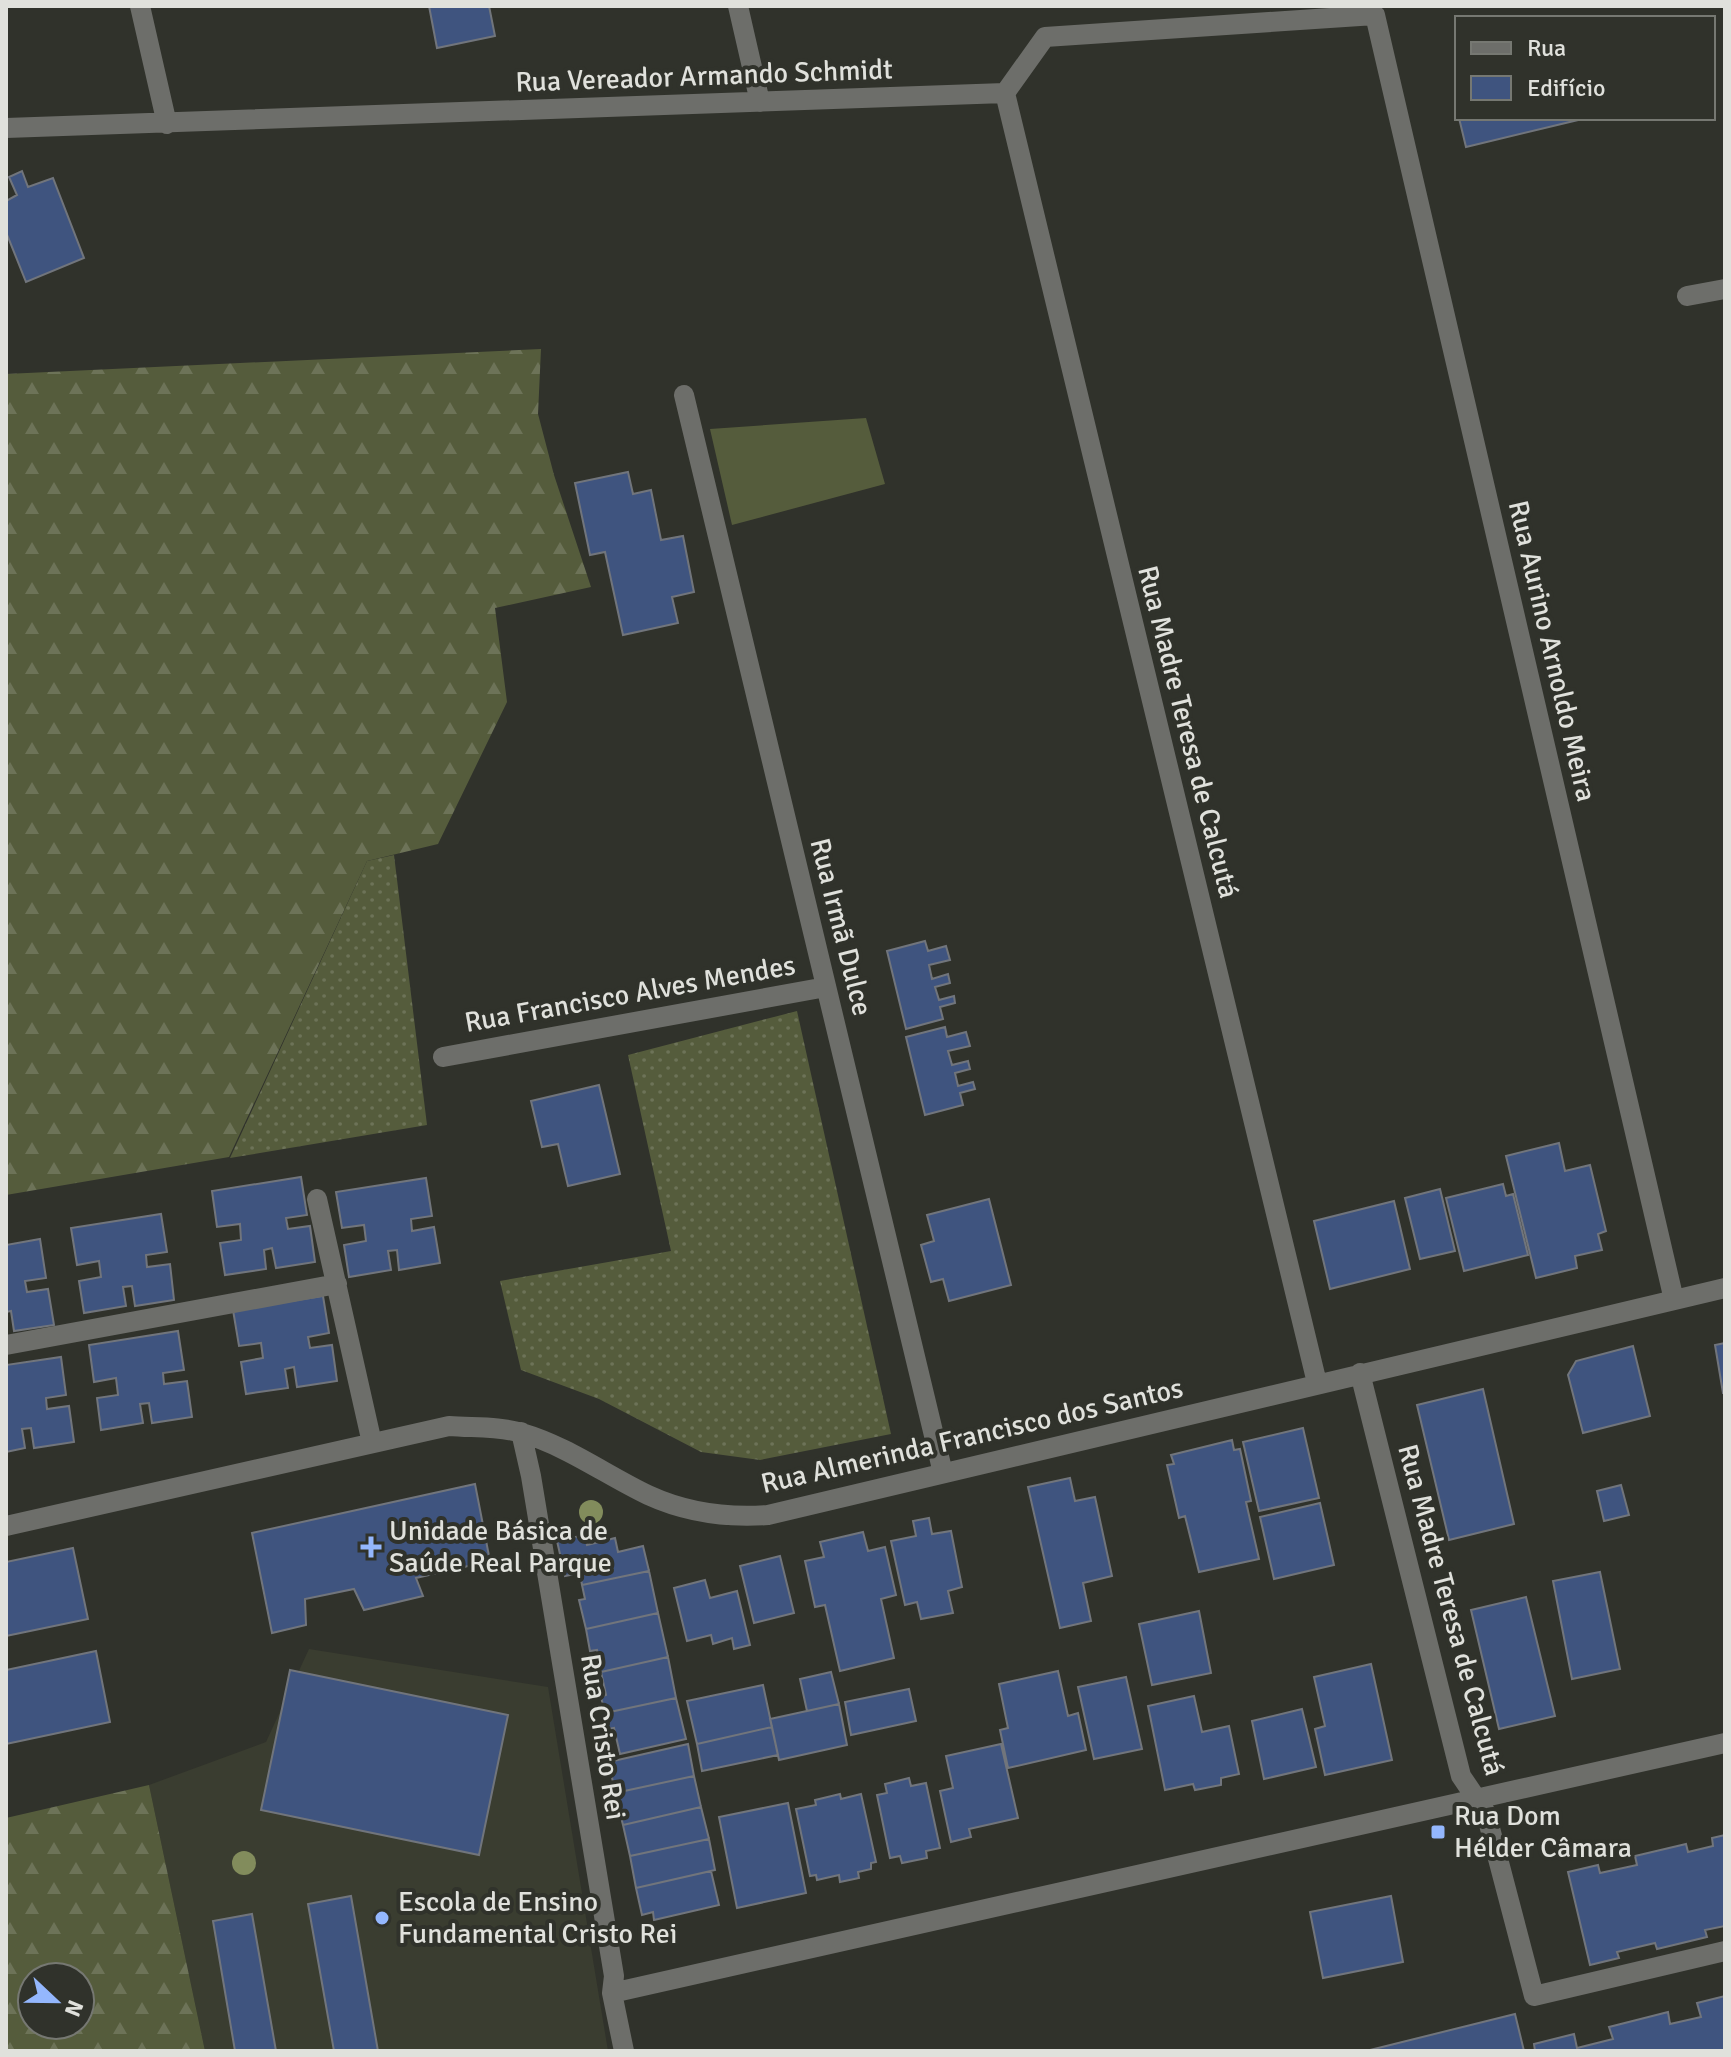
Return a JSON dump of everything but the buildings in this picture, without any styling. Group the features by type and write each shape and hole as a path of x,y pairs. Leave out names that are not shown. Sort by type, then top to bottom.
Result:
{"street":[{"path":"140,6 167,124"},
{"path":"738,6 760,102"},
{"name":"Rua Aurino Arnoldo Meira","path":"1005,93 1045,37 1375,15 1674,1300"},
{"name":"Rua Vereador Armando Schmidt","path":"6,128 1005,93"},
{"name":"Rua Madre Teresa de Calcutá","path":"1005,93 1317,1383"},
{"path":"1687,296 1725,289"},
{"name":"Rua Irmã Dulce","path":"684,395 943,1473"},
{"name":"Rua Francisco Alves Mendes","path":"443,1057 826,987"},
{"path":"317,1199 372,1443"},
{"path":"6,1345 337,1284"},
{"name":"Rua Almerinda Francisco dos Santos","path":"6,1526 449,1426 521,1432 580,1458 649,1496 693,1511 734,1517 768,1515 1725,1288"},
{"name":"Rua Madre Teresa de Calcutá","path":"1360,1373 1461,1776 1486,1813 1534,1996 1725,1951"},
{"name":"Rua Cristo Rei","path":"521,1432 531,1476 614,1976 612,1993 624,2051"},
{"path":"612,1993 1725,1743"}],"shaded area":[{"name":"Escola de Ensino Fundamental Cristo Rei","path":"309,1649 548,1687 608,2051 205,2051 149,1785 266,1742"}],"green space":[{"path":"541,349 538,414 554,475 591,587 495,608 507,702 438,844 367,861 229,1157 6,1195 6,374"},
{"path":"866,418 885,484 732,525 710,429"},
{"path":"394,855 427,1125 230,1158 367,861"},
{"path":"797,1011 891,1434 760,1460 701,1452 599,1399 521,1370 500,1281 671,1251 628,1055"},
{"path":"149,1785 205,2051 6,2051 6,1818"}],"place":[{"name":"Unidade Básica de Saúde Real Parque","path":"371,1547"},
{"name":"Rua Dom Hélder Câmara","path":"1438,1832"},
{"name":"Escola de Ensino Fundamental Cristo Rei","path":"382,1918"}]}
